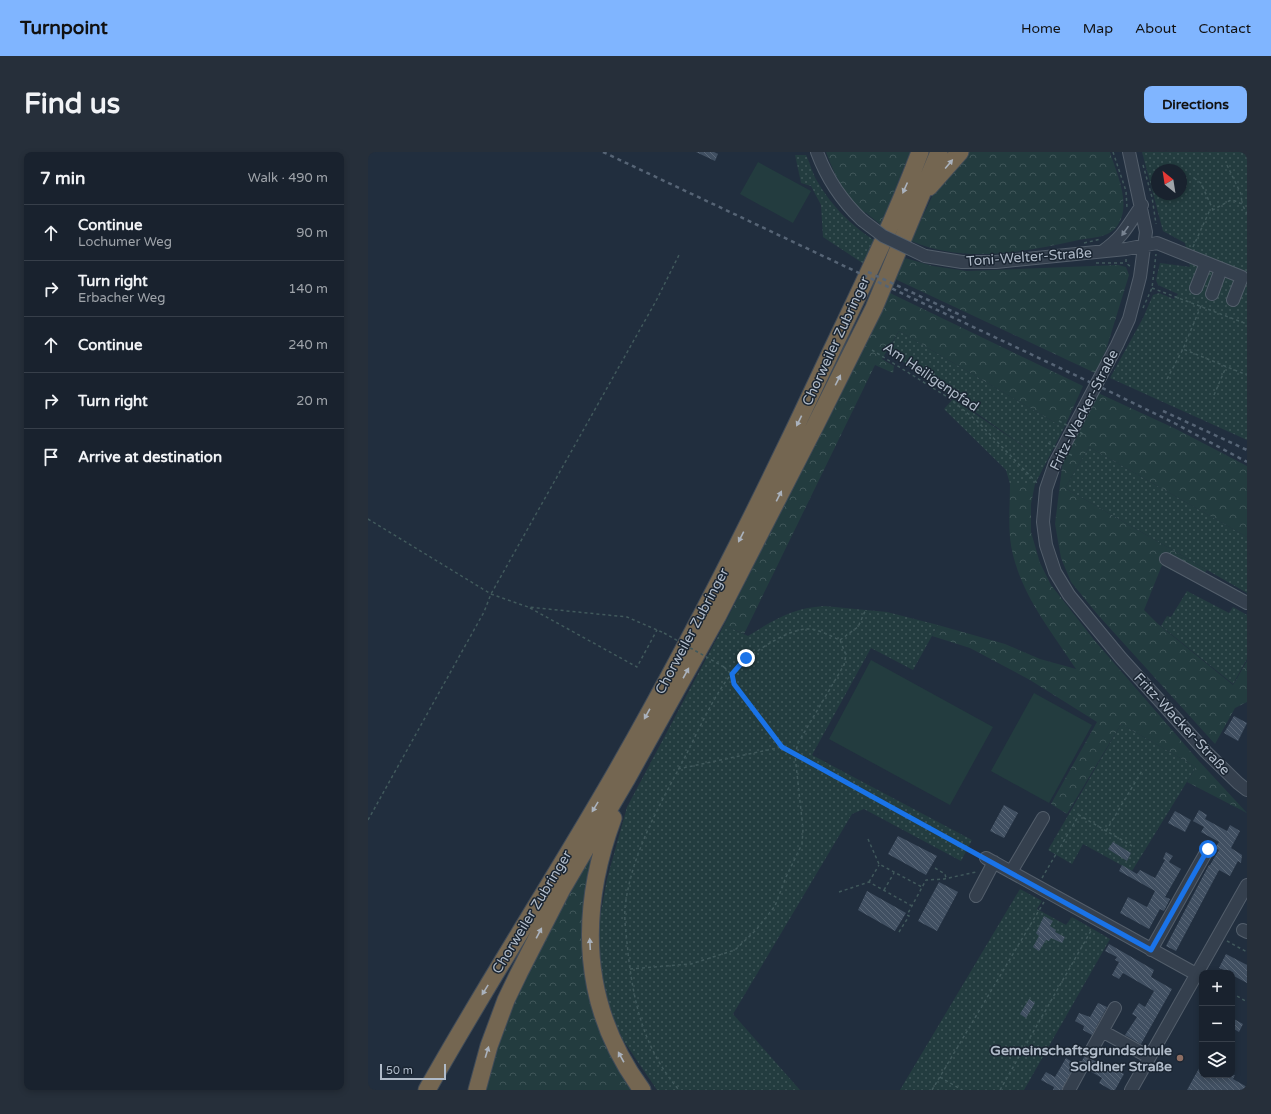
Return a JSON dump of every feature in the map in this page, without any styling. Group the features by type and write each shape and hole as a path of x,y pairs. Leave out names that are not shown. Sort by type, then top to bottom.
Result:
{"highway":[{"name":"Chorweiler Zubringer","path":"427,1090 464,1025 615,773 703,612 800,417 856,299 914,168 919,152"},
{"name":"Chorweiler Zubringer","path":"477,1090 493,1034 519,973 562,889 626,780 718,615 816,424 874,308 938,152"},
{"path":"920,197 960,152"},
{"name":"Chorweiler Zubringer","path":"626,780 606,838 592,903 590,942 594,983 601,1010 619,1054 642,1090"}],"street":[{"name":"Toni-Welter-Straße","path":"817,152 833,187 862,220 883,236 924,256 962,262 996,262 1146,246 1157,243 1242,277 1233,300"},
{"name":"Fritz-Wacker-Straße","path":"1129,152 1142,205 1146,232 1146,246 1140,277 1129,319 1106,369 1055,463 1046,489 1043,522 1046,545 1055,572 1069,596 1121,658 1206,752 1247,790"},
{"path":"1103,251 1118,240 1126,231 1142,205"},
{"path":"1196,288 1206,263"},
{"path":"1212,294 1221,269"},
{"path":"1166,559 1247,603"},
{"path":"1010,872 1043,818"},
{"path":"1151,950 1208,849"},
{"path":"976,896 990,860 1196,974"},
{"path":"1131,1090 1218,936 1242,907 1247,885"},
{"path":"1090,1053 1115,1008"},
{"path":"1102,1031 1149,1057"},
{"path":"1069,1090 1081,1068"}],"path":[{"path":"1227,165 1241,194 1242,204 1247,214"},
{"path":"1194,178 1201,183 1213,210"},
{"path":"1190,257 1207,214 1231,200 1242,204"},
{"path":"1085,242 1106,237"},
{"path":"368,820 484,612 491,594 656,301 680,253"},
{"path":"1090,264 1126,263"},
{"path":"1152,288 1247,324"},
{"path":"1167,379 1183,349 1201,306"},
{"path":"1183,349 1247,375"},
{"name":"Am Heiligenpfad","path":"872,350 948,398 977,421 1032,480 1046,489"},
{"path":"1214,395 1226,367"},
{"path":"1068,427 1072,420"},
{"path":"1059,421 1085,435"},
{"path":"1078,437 1082,431"},
{"path":"1048,443 1073,456"},
{"path":"1054,454 1057,447"},
{"path":"1068,457 1071,450"},
{"path":"368,519 491,594 528,607 637,667 657,630"},
{"path":"528,607 627,617 664,633 724,667 732,674 734,684 782,747 990,860"},
{"path":"840,640 858,627 866,609"},
{"path":"630,969 691,964 735,950 756,930 774,906 802,844 803,829 795,755 798,743 844,665 846,655 840,640 816,630 806,629 790,633 746,658 732,674 714,700 650,824 635,861 625,909 630,969 640,1023 655,1056 678,1090"},
{"path":"678,770 782,747"},
{"path":"1106,831 1143,769"},
{"path":"1037,887 1079,815 1132,846"},
{"path":"868,839 879,864 922,888"},
{"path":"839,892 869,882 879,864"},
{"path":"935,868 945,874 946,878"},
{"path":"884,890 894,872"},
{"path":"899,932 909,916 907,915 926,880 976,872"},
{"path":"869,882 912,906"},
{"path":"932,1090 1049,893"},
{"path":"1000,1090 1097,920"},
{"path":"1218,936 1247,952"},
{"path":"1235,995 1247,1002"},
{"path":"940,1077 962,1090"}],"green space":[{"path":"826,152 910,152 881,225 865,212 864,215 852,201 837,178"},
{"path":"962,152 1110,152 1119,178 1123,197 1124,206 1119,223 1111,232 1102,236 1016,252 995,254 952,252 931,248 911,241 938,184"},
{"path":"1142,152 1247,152 1247,440 1110,378 1143,318 1153,295 1159,293 1174,299 1178,294 1158,285 1156,280 1160,263 1190,267 1185,243 1163,231 1155,200 1187,200 1187,164 1151,164 1151,186"},
{"path":"795,155 806,155 817,181 828,198 849,221 874,240 864,264 823,237 821,205 811,186 801,183"},
{"path":"758,162 811,191 793,223 740,194"},
{"path":"905,258 933,266 967,271 1118,265 1126,267 1129,275 1106,350 1095,373 895,279"},
{"path":"890,293 1083,386 1064,428 899,331 882,359 894,366 893,373 875,365 744,634 724,625"},
{"path":"899,331 1064,428 1035,484 1010,484 1006,470 944,409 953,399 1032,452 888,351"},
{"path":"1098,393 1176,429 1247,466 1247,537 1089,447 1065,488 1207,570 1204,573 1179,574 1162,565 1144,610 1158,624 1233,685 1247,661 1247,702 1235,708 1215,744 1098,615 1071,582 1061,558 1055,524 1063,459"},
{"path":"1089,447 1247,537 1247,593 1065,488"},
{"path":"1010,484 1035,484 1031,504 1031,532 1040,563 1051,585 1095,641 1198,760 1247,813 1187,782 1196,767 1121,724 1067,814 1051,804 1097,722 1030,680 970,648 932,636 938,625 1005,644 1040,659 1076,669 1031,601 1018,571 1013,555 1010,537"},
{"path":"1187,591 1229,613 1233,607 1247,615 1247,659 1233,684 1161,626 1167,616 1171,617"},
{"path":"824,606 887,612 938,625 913,670 871,648 812,755 972,840 961,861 864,809 852,814 733,1014 800,1090 657,1090 623,1040 611,1013 603,986 598,953 598,928 607,879 627,807 724,625 748,636 784,615 803,609"},
{"path":"871,660 993,727 950,805 829,739"},
{"path":"1034,693 1092,725 1049,803 991,771"},
{"path":"1121,724 1196,767 1132,871 1083,844 1072,864 1048,850"},
{"path":"598,843 585,938 635,1090 485,1090 494,1057 506,1025 533,963"},
{"path":"1020,889 1042,901 1037,909 1066,925 1072,917 1110,939 1024,1090 900,1090"}],"building":[{"path":"696,152 714,152 718,154 715,161"},
{"path":"1234,716 1247,723 1238,741 1224,733"},
{"path":"1004,805 1018,813 1004,838 990,831"},
{"path":"1199,810 1207,815 1205,819 1227,831 1230,825 1240,831 1231,848 1242,855 1241,863 1238,861 1230,876 1219,870 1176,951 1166,946 1209,865 1219,850 1215,848 1219,842 1201,832 1204,827 1193,821"},
{"path":"1175,811 1191,820 1185,832 1168,823"},
{"path":"898,836 937,856 926,875 888,854"},
{"path":"1113,842 1131,853 1127,861 1108,849"},
{"path":"1166,852 1173,856 1169,862 1181,869 1165,897 1170,899 1164,911 1160,909 1149,929 1120,913 1128,897 1147,907 1155,891 1119,871 1122,865 1137,874 1140,870 1155,878 1165,860 1163,859"},
{"path":"939,882 958,892 937,931 918,921"},
{"path":"867,891 906,913 895,931 858,910"},
{"path":"1044,916 1053,921 1050,926 1056,930 1055,932 1065,937 1062,943 1051,938 1049,941 1046,940 1039,951 1033,947 1039,936 1036,933"},
{"path":"1109,944 1154,970 1151,977 1172,989 1141,1044 1125,1035 1137,1017 1132,1014 1139,1003 1145,1007 1154,991 1123,973 1119,979 1112,975 1119,962 1115,960 1117,957 1105,951"},
{"path":"1226,954 1247,965 1247,983 1235,977 1235,970 1224,970 1219,968"},
{"path":"1029,999 1035,1003 1026,1018 1020,1014"},
{"path":"1098,1003 1107,1007 1092,1035 1083,1030 1084,1026 1075,1021 1079,1013 1090,1017"},
{"path":"1235,1020 1243,1024 1239,1032 1235,1030"},
{"path":"1084,1057 1114,1071 1118,1064 1124,1068 1121,1072 1124,1074 1115,1090 1111,1090 1099,1083 1102,1078 1088,1070 1087,1064 1082,1061"},
{"path":"1066,1058 1075,1064 1062,1090 1053,1090 1054,1087 1041,1080 1046,1072 1055,1077"},
{"path":"1199,1068 1199,1078 1234,1078 1247,1087 1247,1090 1187,1090"}],"railway":[{"path":"603,152 1115,394 1176,424 1247,462"},
{"path":"868,272 969,319"},
{"path":"1163,411 1247,450"}],"place":[{"name":"Gemeinschaftsgrundschule Soldiner Straße","path":"1180,1058"}],"route":[{"path":"746,658 732,674 734,684 782,747 990,860 1151,950 1208,849"}]}
